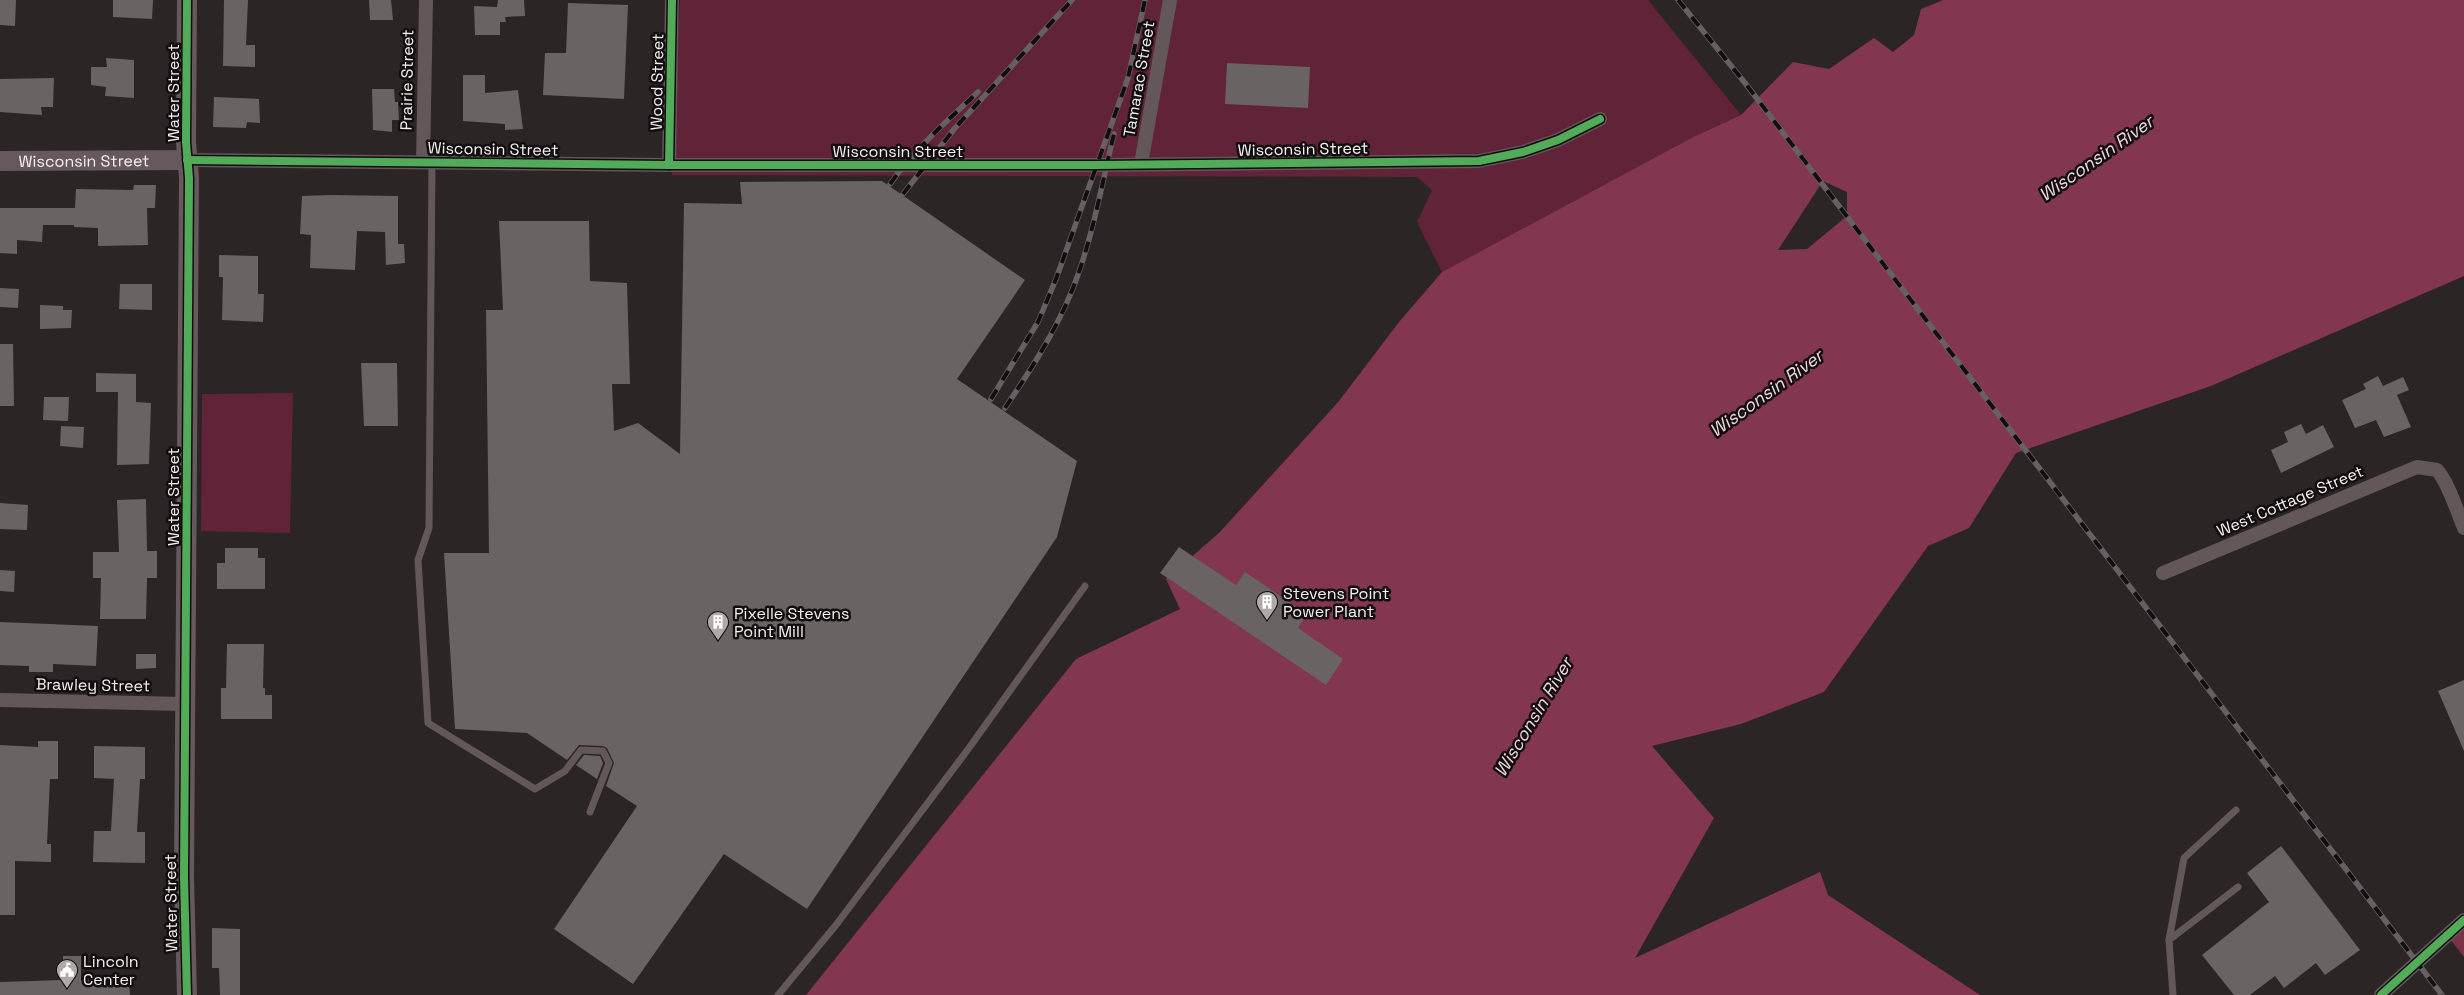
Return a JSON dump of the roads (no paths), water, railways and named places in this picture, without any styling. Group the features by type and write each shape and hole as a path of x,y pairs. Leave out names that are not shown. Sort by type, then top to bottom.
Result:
{"street":[{"name":"Water Street","path":"187,0 187,160 189,194 184,878 187,995"},
{"name":"Prairie Street","path":"426,0 427,162"},
{"name":"Wood Street","path":"669,166 672,0"},
{"name":"Tamarac Street","path":"1142,164 1170,0"},
{"name":"Wisconsin Street","path":"0,161 187,160 669,166 1479,161 1523,152 1558,140 1600,119"},
{"name":"West Cottage Street","path":"2163,574 2417,467 2437,470 2445,478 2448,491 2464,528"},
{"name":"Brawley Street","path":"0,700 185,704"},
{"path":"2380,995 2464,920"}],"lane":[{"path":"427,162 429,528 418,560 428,722 535,789 564,771 581,750 602,751 608,763 600,790 590,812"},
{"path":"778,995 836,925 963,756 1085,586"},
{"path":"2172,995 2169,940 2184,858 2236,810"},
{"path":"2169,940 2238,887"}],"water":[{"name":"Wisconsin River","path":"1943,0 2464,0 2464,276 2211,386 2016,453 1969,528 1928,546 1824,692 1741,724 1652,746 1714,818 1635,958 1820,872 1828,895 1980,995 806,995 1076,659 1180,609 1166,579 1219,533 1339,401 1399,322 1442,272 1693,137 1741,115 1793,62 1829,69 1874,38 1893,52 1914,35 1921,9","holes":["1823,181 1847,192 1847,216 1807,249 1778,250"]}],"railway":[{"path":"903,194 955,128 1072,0"},
{"path":"991,399 1038,322 1056,279 1128,78 1145,0"},
{"path":"1678,0 1745,83 2442,995"},
{"path":"890,184 921,147 978,92"},
{"path":"1005,408 1049,338 1071,293 1085,254 1096,214 1114,134"}],"place":[{"name":"Stevens Point Power Plant","path":"1267,621"},
{"name":"Pixelle Stevens Point Mill","path":"718,641"},
{"name":"Lincoln Center","path":"67,989"}]}
